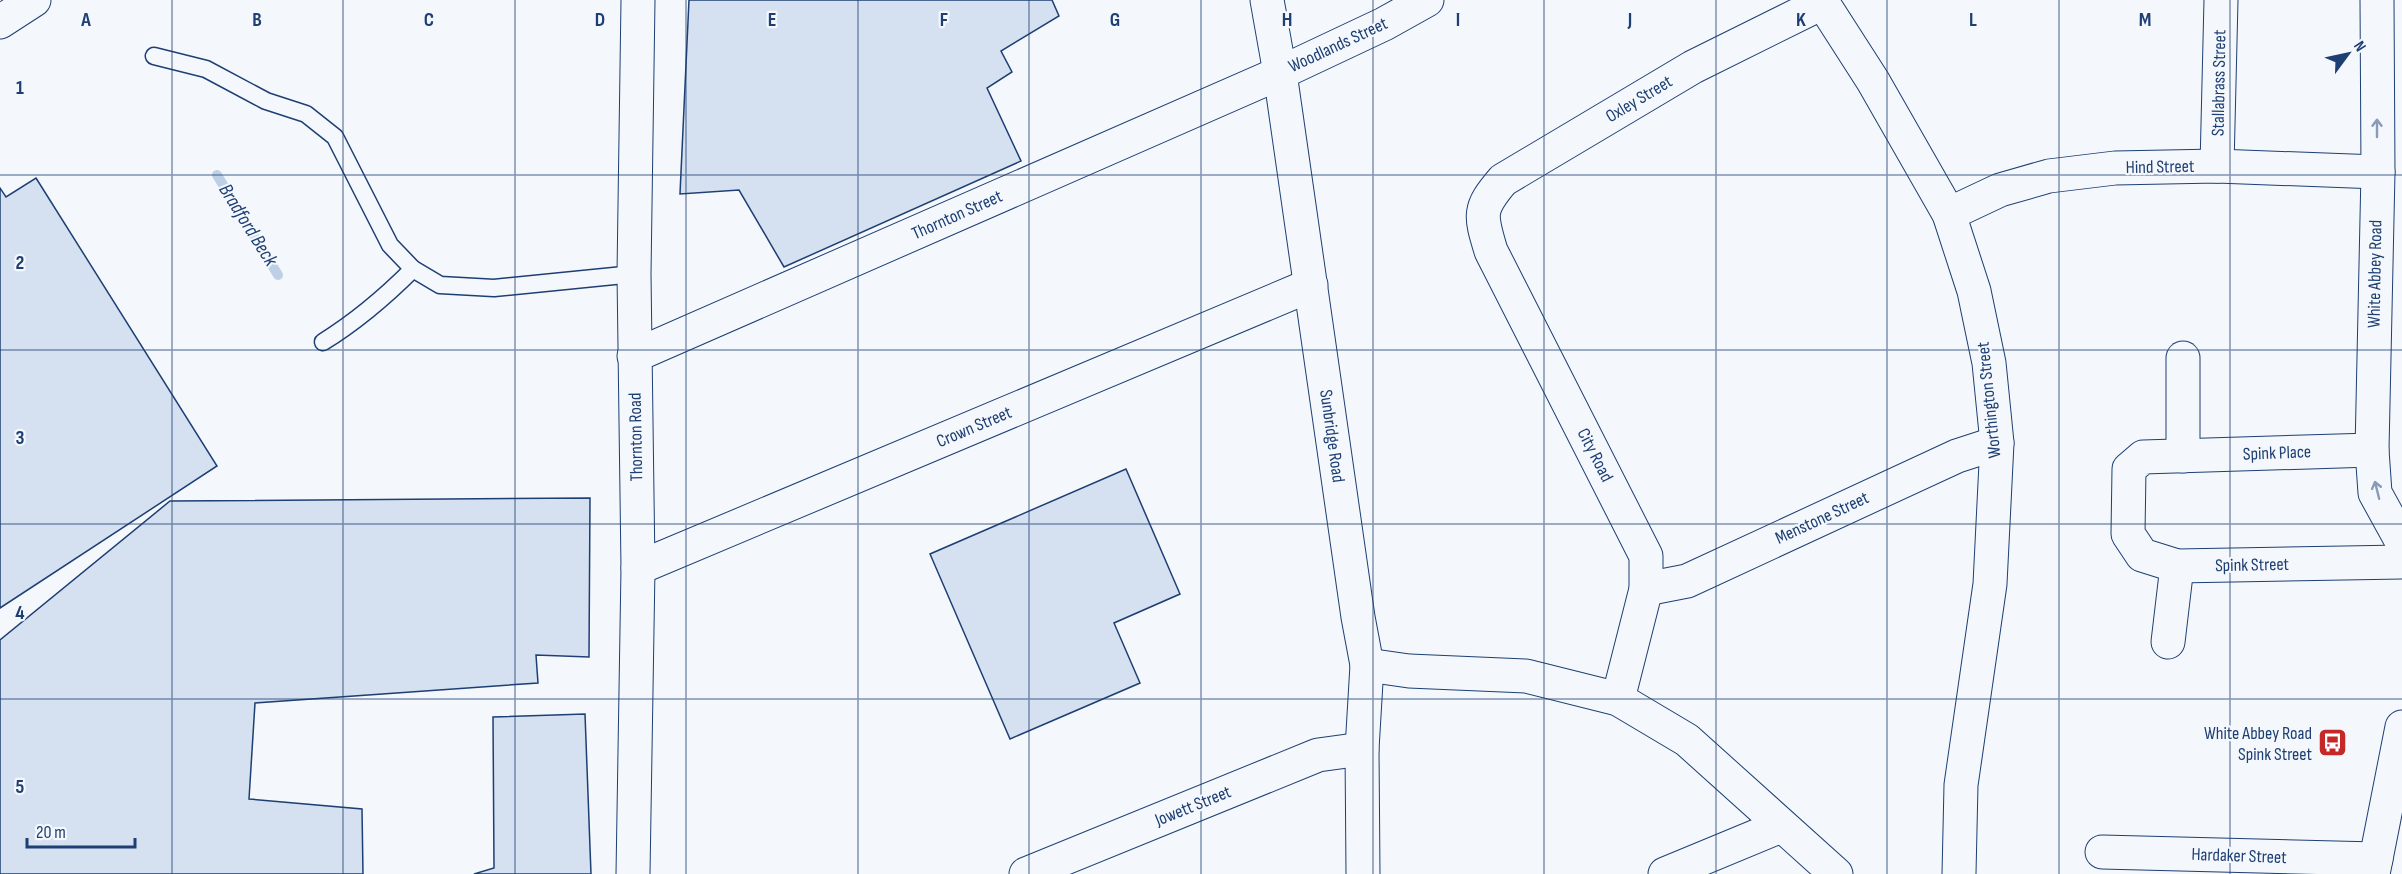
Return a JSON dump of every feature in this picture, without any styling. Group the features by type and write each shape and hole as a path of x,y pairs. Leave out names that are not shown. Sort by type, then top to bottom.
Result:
{"street":[{"path":"0,22 34,0"},
{"name":"Thornton Road","path":"633,874 638,568 634,274 638,0"},
{"name":"Sunbridge Road","path":"1267,0 1280,73 1356,605 1367,665 1362,749 1363,874"},
{"name":"Woodlands Street","path":"1280,73 1384,24 1427,0"},
{"name":"Stallabrass Street","path":"2217,166 2221,0"},
{"name":"White Abbey Road","path":"2377,0 2378,172 2372,450 2375,493 2402,542"},
{"name":"Worthington Street","path":"1821,2 1873,81 1949,214 1974,291 1989,363 1997,443 1990,584 1961,785 1959,874"},
{"name":"Oxley Street","path":"1482,222 1487,199 1503,180 1693,67 1821,2"},
{"name":"Thornton Street","path":"634,357 1280,73"},
{"name":"Hind Street","path":"1949,214 2000,190 2049,176 2115,168 2217,166 2378,172"},
{"name":"City Road","path":"1482,222 1491,251 1646,556 1646,589 1618,699"},
{"name":"Crown Street","path":"638,568 1311,285"},
{"path":"2182,456 2183,358"},
{"name":"Menstone Street","path":"1646,589 1687,580 1957,456 1997,443"},
{"name":"Spink Place","path":"2177,566 2142,555 2128,534 2129,469 2143,457 2372,450"},
{"name":"Spink Street","path":"2177,566 2402,562"},
{"path":"2168,642 2177,566"},
{"path":"1367,665 1409,671 1526,676 1618,699 1687,740 1836,874"},
{"path":"2374,867 2402,727"},
{"name":"Jowett Street","path":"1026,874 1318,755 1362,749"},
{"path":"1665,874 1782,826"},
{"name":"Hardaker Street","path":"2102,852 2374,867"}],"lane":[{"path":"154,56 206,69 266,101 306,114 335,137 390,245 413,268 440,285 494,288 634,274"},
{"path":"323,342 353,323 386,296 413,268"}],"building":[{"path":"689,0 1052,0 1059,16 1001,51 1012,72 987,88 1021,161 784,267 739,190 680,194"},
{"path":"36,178 217,466 0,608 0,188 6,197"},
{"path":"1126,469 1180,594 1114,623 1140,683 1010,739 930,554"},
{"path":"590,498 589,657 536,655 538,683 255,703 249,799 362,809 363,874 0,874 0,640 170,501"},
{"path":"585,714 591,874 474,874 494,868 493,717"}],"waterway":[{"name":"Bradford Beck","path":"217,175 278,275"}],"place":[{"name":"White Abbey Road Spink Street","path":"2333,743"}]}
